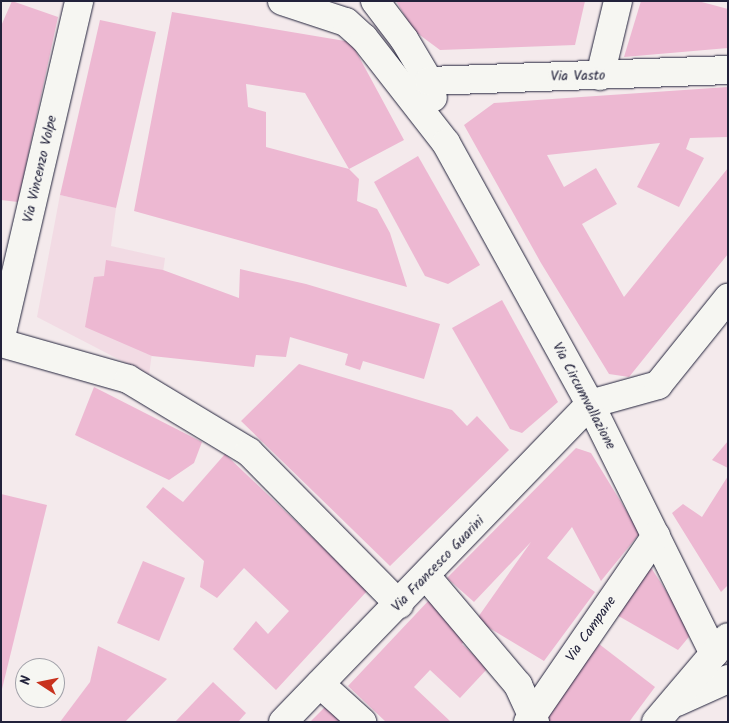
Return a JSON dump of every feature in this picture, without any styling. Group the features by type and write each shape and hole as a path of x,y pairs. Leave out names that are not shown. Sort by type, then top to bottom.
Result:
{"street":[{"name":"Via Vincenzo Volpe","path":"1,337 9,271 79,1"},
{"name":"Via Circumvallazione","path":"282,1 346,22 364,38 446,143 590,404 656,536 721,646"},
{"name":"Via Circumvallazione","path":"375,1 404,39 429,81 446,143"},
{"path":"600,76 618,1"},
{"name":"Via Vasto","path":"429,81 464,77 600,76 728,70"},
{"path":"590,404 658,385 728,298"},
{"path":"1,343 128,379 249,452 399,604"},
{"name":"Via Francesco Guarini","path":"283,722 590,404"},
{"name":"Via Campane","path":"532,719 656,536"},
{"path":"426,576 518,685 532,719"},
{"path":"663,713 721,646"},
{"path":"663,713 728,679"},
{"path":"320,684 362,722"}],"shaded area":[{"path":"60,195 116,208 111,246 165,258 149,375 37,317"}],"building":[{"path":"12,1 58,17 18,202 1,200 1,26"},
{"path":"396,1 585,1 575,45 440,50 413,30"},
{"path":"641,1 698,1 728,9 728,48 624,57"},
{"path":"172,12 351,42 404,140 349,169 359,179 357,201 377,209 390,233 407,287 134,211","holes":["246,84 305,93 349,169 266,147 266,112 248,107"]},
{"path":"100,20 156,32 116,208 60,195"},
{"path":"728,87 728,137 690,138 686,149 704,158 679,207 637,187 660,143 547,155 564,187 596,168 617,204 582,224 624,297 728,168 728,254 629,377 609,374 541,263 464,125 494,103"},
{"path":"418,156 480,265 448,284 425,276 374,182"},
{"path":"106,260 163,270 239,298 240,269 306,284 440,324 424,379 363,361 360,370 345,365 348,354 290,337 286,357 256,355 254,367 152,356 85,327 94,277 104,276"},
{"path":"502,300 558,402 522,433 510,429 452,328"},
{"path":"299,364 452,410 467,426 477,416 509,450 390,566 241,421"},
{"path":"94,387 202,442 194,463 169,480 75,435"},
{"path":"728,441 728,468 712,460"},
{"path":"576,448 591,453 640,533 601,581 572,527 547,558 595,592 544,661 476,620 531,542 474,602 447,578"},
{"path":"225,454 368,590 276,690 233,649 256,621 268,634 289,611 244,568 217,598 200,587 204,561 146,507 163,487 183,502"},
{"path":"728,476 728,585 721,592 672,513 683,504 702,517"},
{"path":"1,494 47,505 2,689 1,689"},
{"path":"143,561 185,578 159,641 117,623"},
{"path":"648,563 693,632 678,650 615,614"},
{"path":"431,598 470,635 462,644 488,668 460,698 430,670 414,687 451,722 386,722 348,686"},
{"path":"599,644 655,687 629,722 540,722"},
{"path":"98,646 167,679 125,722 60,722 90,682"},
{"path":"213,682 246,713 238,722 175,722"},
{"path":"325,707 341,722 310,722"}]}
